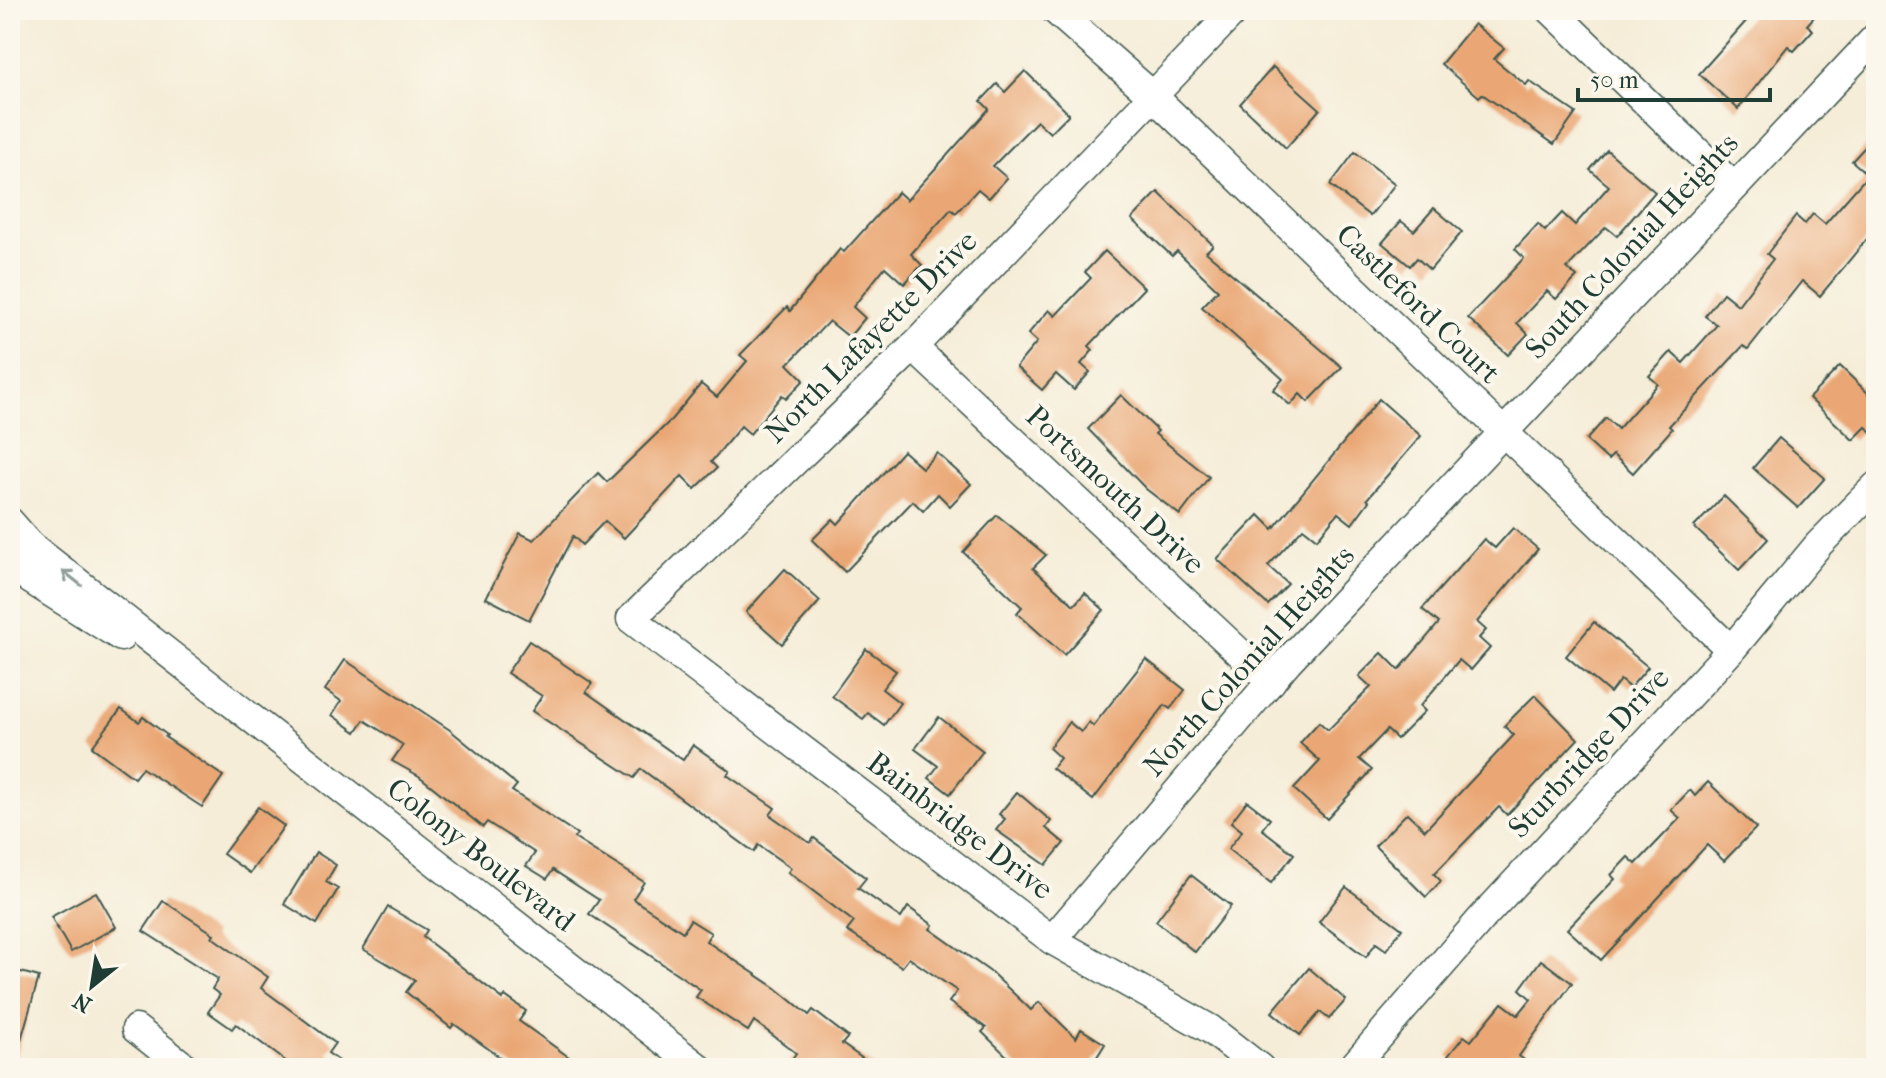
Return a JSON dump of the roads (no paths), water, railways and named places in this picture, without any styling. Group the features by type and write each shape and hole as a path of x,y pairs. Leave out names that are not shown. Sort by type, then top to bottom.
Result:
{"street":[{"name":"Castleford Court","path":"1055,10 1153,96 1731,650"},
{"name":"North Lafayette Drive","path":"631,619 913,347 1235,10"},
{"path":"1551,10 1734,187"},
{"name":"South Colonial Heights","path":"1503,433 1876,37"},
{"name":"Portsmouth Drive","path":"913,347 1271,682"},
{"name":"North Colonial Heights","path":"1052,940 1271,682 1503,433"},
{"name":"Sturbridge Drive","path":"1352,1068 1483,917 1731,650 1819,544 1876,486"},
{"name":"Colony Boulevard","path":"10,522 31,546 699,1068"},
{"name":"Colony Boulevard","path":"10,561 31,580 221,695"},
{"name":"Bainbridge Drive","path":"631,619 1052,940 1210,1029 1260,1068"},
{"path":"136,1029 186,1068"}]}
